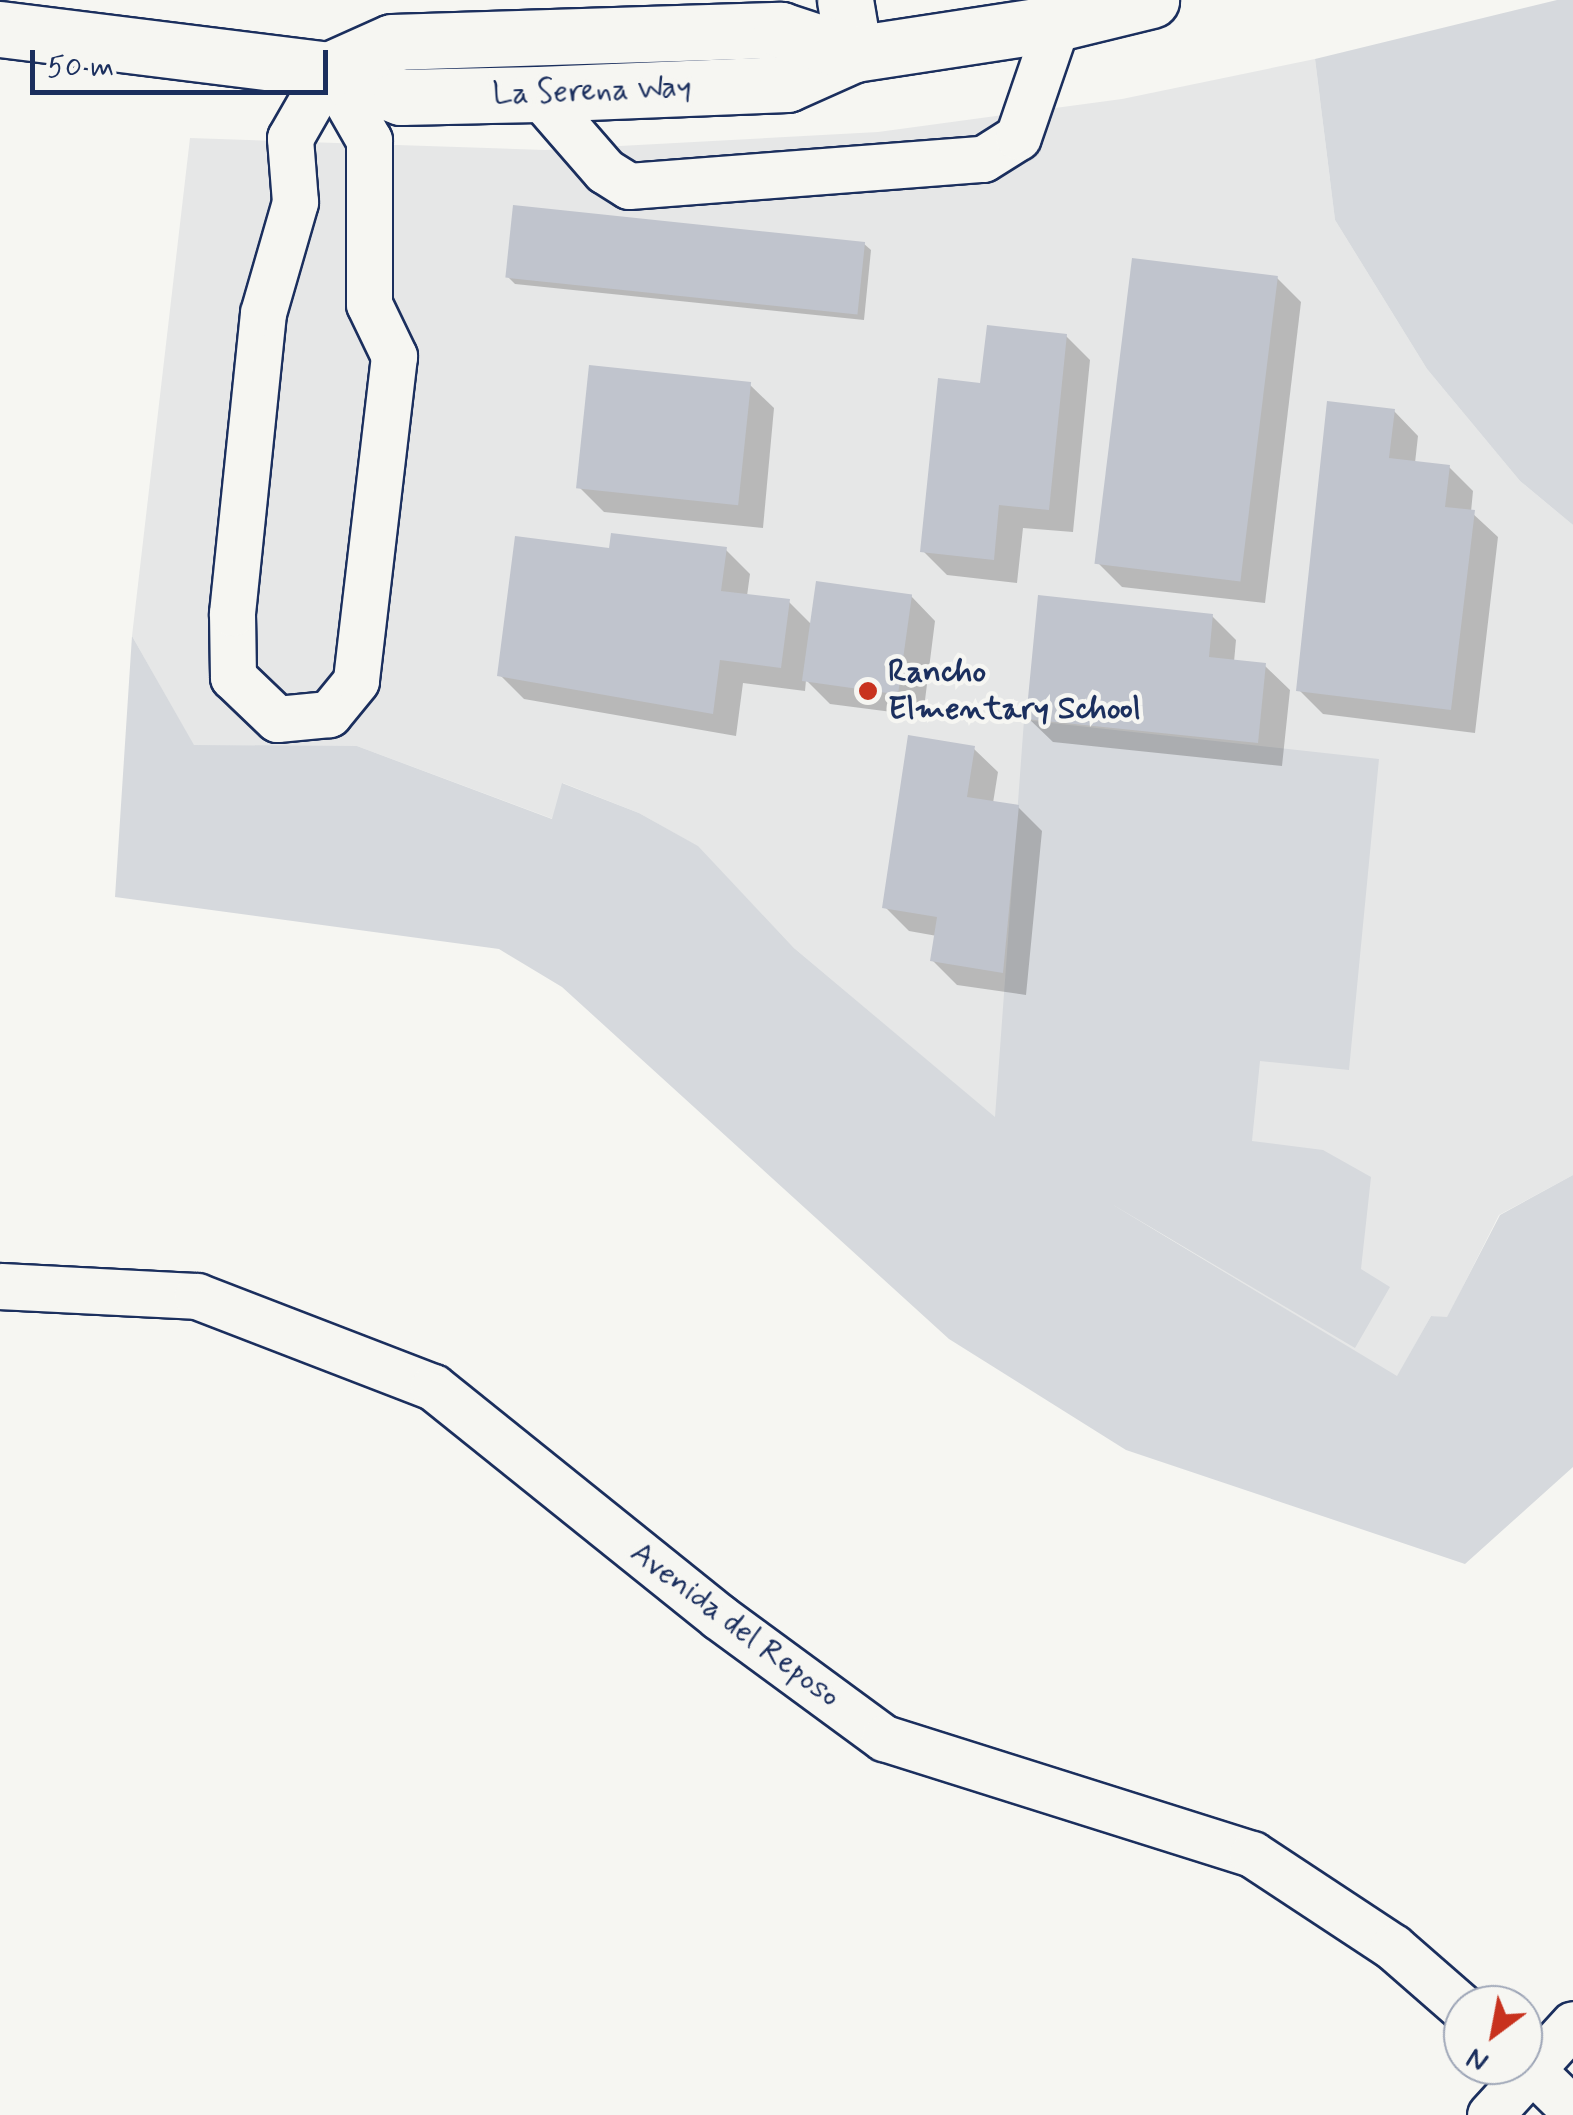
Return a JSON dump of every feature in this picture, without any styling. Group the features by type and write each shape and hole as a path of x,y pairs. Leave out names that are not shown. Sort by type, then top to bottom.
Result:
{"main road":[{"path":"845,0 854,54"},
{"name":"La Serena Way","path":"0,29 329,70 400,97 538,94 787,84 918,22 1058,23 1151,0"},
{"name":"La Serena Way","path":"329,70 392,42 780,30 854,54"}],"street":[{"path":"538,94 605,171 629,186 983,160 1018,137 1058,23"},
{"path":"329,70 369,140 369,304 394,356 356,681 330,714 277,720 233,677 232,613 263,313 295,202 290,138 329,70"},
{"name":"Avenida del Reposo","path":"0,1286 197,1296 433,1387 719,1617 884,1738 1252,1854 1394,1946 1443,1990"},
{"path":"1543,2051 1573,2024"},
{"path":"1543,2081 1573,2110"},
{"path":"1490,2115 1512,2085"}],"shaded area":[{"path":"1557,0 1573,0 1573,525 1520,481 1427,369 1335,220 1315,59"},
{"name":"Rancho Elmentary School","path":"1315,59 1335,220 1427,369 1520,481 1573,525 1573,1175 1499,1215 1447,1318 1431,1316 1397,1377 1057,1170 794,948 697,846 639,813 563,783 553,819 357,746 194,746 132,636 190,138 545,150 878,132 1122,99"},
{"path":"132,636 194,745 357,746 552,819 562,783 639,813 698,846 794,948 995,1117 1024,720 1379,759 1349,1070 1260,1061 1252,1141 1323,1150 1371,1177 1361,1269 1390,1287 1355,1348 1110,1203 1397,1376 1431,1316 1447,1317 1500,1215 1573,1175 1573,1467 1465,1564 1126,1450 949,1339 562,987 499,949 115,897"}],"building":[{"path":"513,205 865,242 857,315 505,278"},
{"path":"1132,258 1278,276 1240,582 1094,564"},
{"path":"987,325 1067,334 1049,510 999,505 994,560 920,552 938,378 980,383"},
{"path":"589,365 751,382 738,505 576,488"},
{"path":"1327,401 1395,409 1389,458 1450,465 1445,507 1475,510 1451,710 1296,691"},
{"path":"611,533 727,547 721,591 790,599 781,668 720,660 713,714 497,676 515,536 609,548"},
{"path":"816,581 912,594 898,695 802,681"},
{"path":"1038,595 1213,614 1209,657 1266,663 1258,743 1026,719"},
{"path":"908,735 975,746 967,797 1019,805 1003,973 930,961 937,917 882,908"}],"place":[{"name":"Rancho Elmentary School","path":"868,691"}]}
